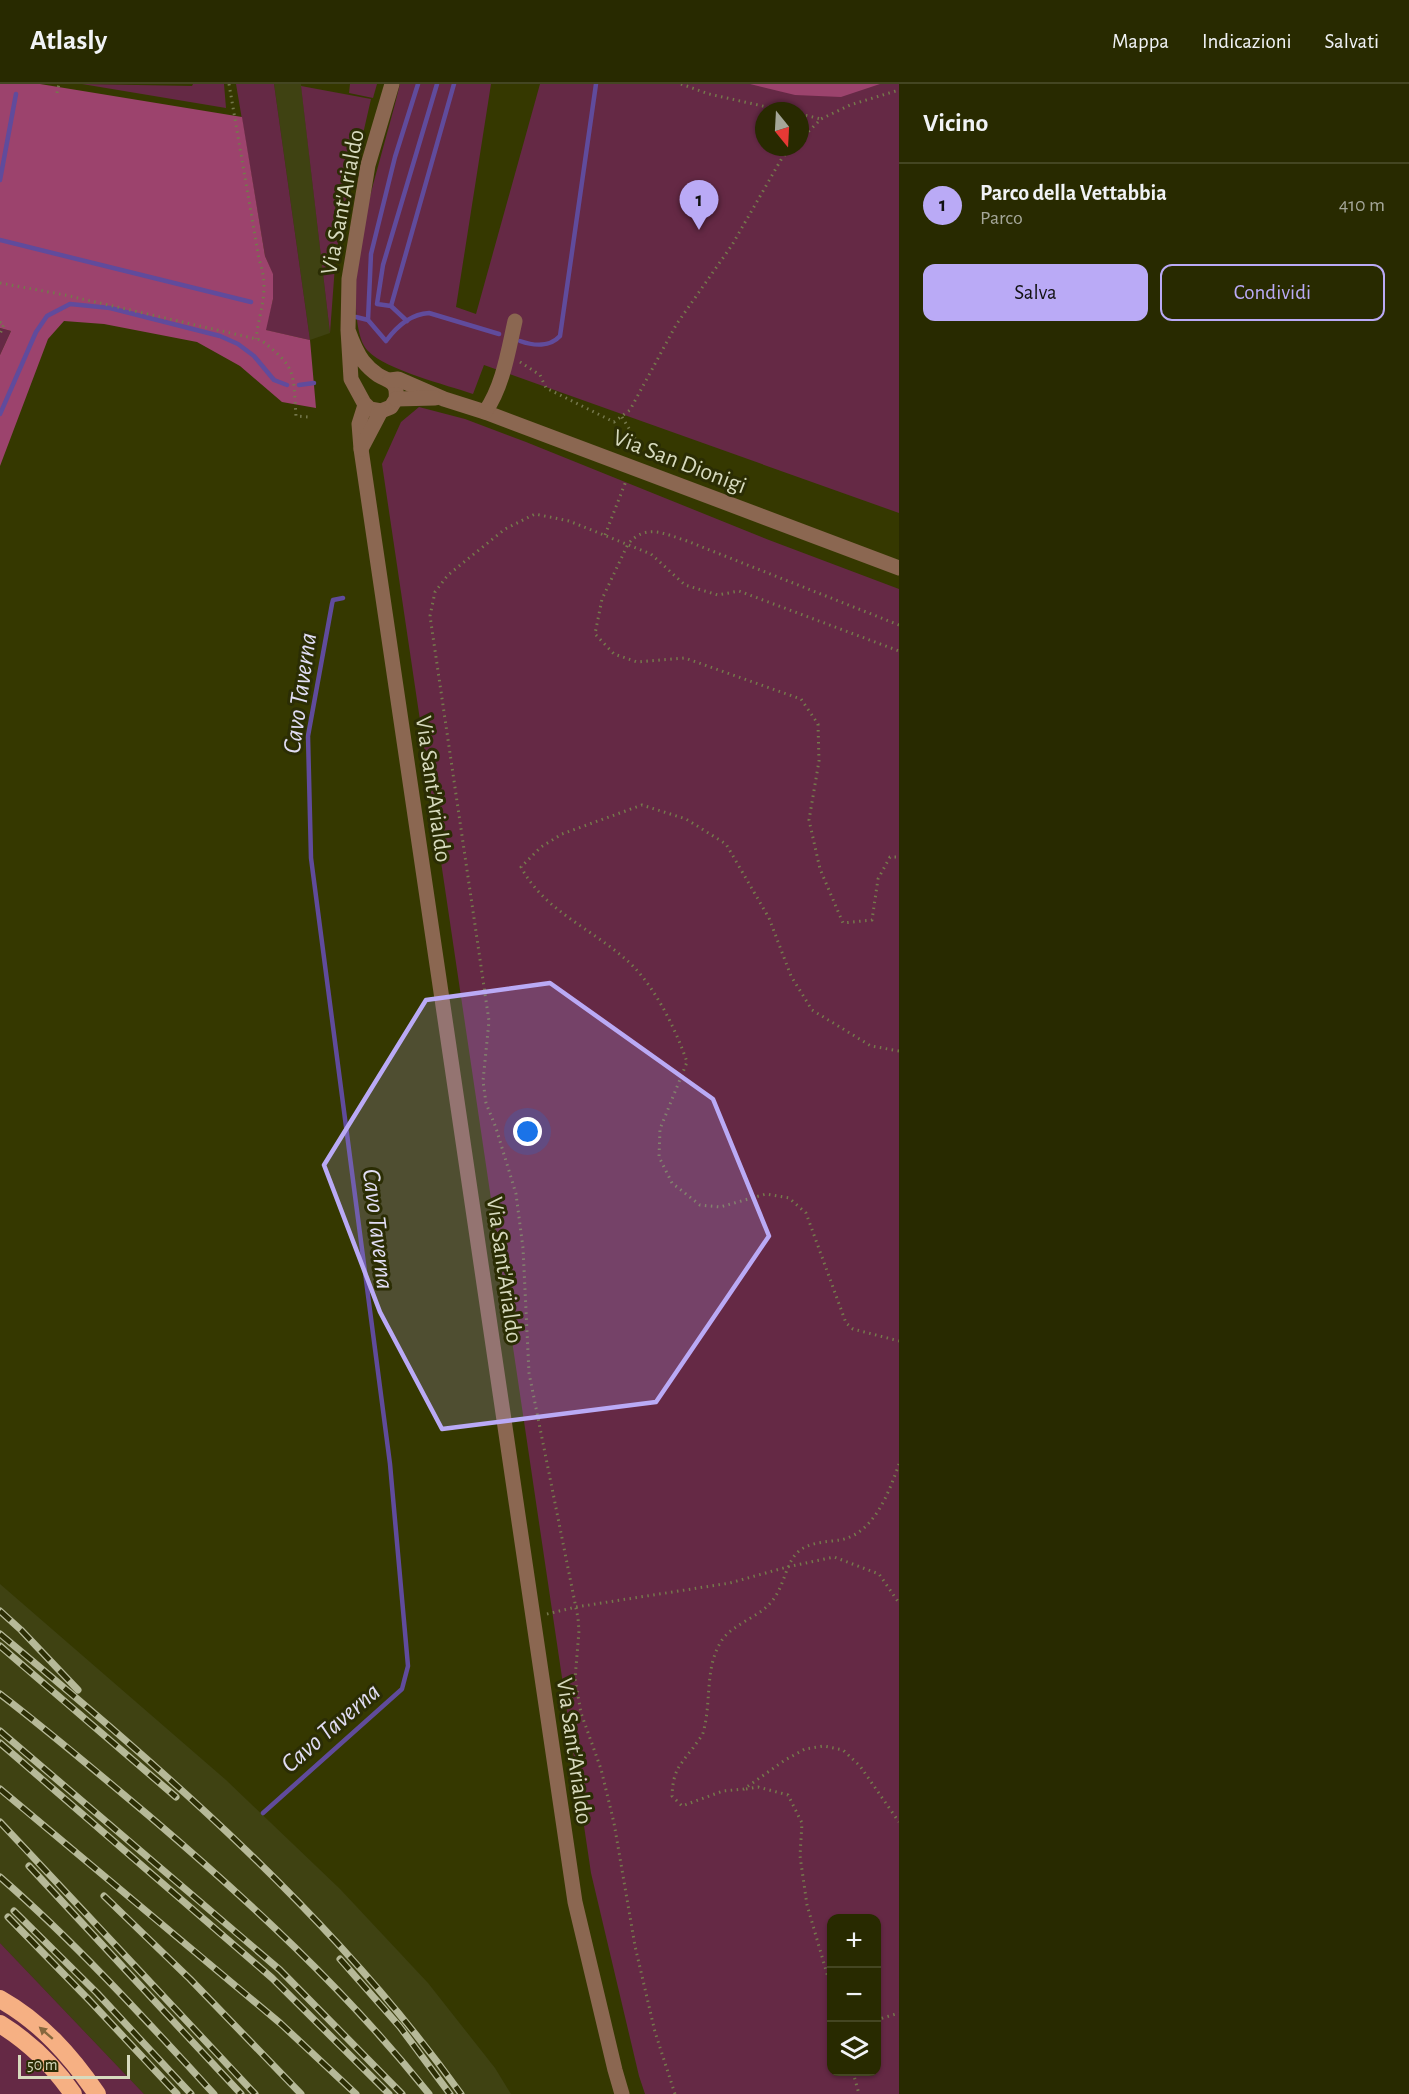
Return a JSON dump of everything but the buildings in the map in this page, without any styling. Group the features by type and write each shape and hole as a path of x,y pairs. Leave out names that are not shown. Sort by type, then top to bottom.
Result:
{"highway":[{"path":"0,1999 24,2014 55,2040 97,2094"},
{"path":"0,2024 31,2046 55,2070 73,2094"}],"street":[{"name":"Via Sant'Arialdo","path":"364,402 351,379 348,330 349,279 368,165 392,84"},
{"path":"484,412 494,398 507,360 515,321"},
{"name":"Via Sant'Arialdo","path":"348,330 361,358 395,387 396,399"},
{"name":"Via Sant'Arialdo","path":"385,378 373,377 362,388 364,402 359,424 361,449 575,1902 622,2094"},
{"name":"Via San Dionigi","path":"385,378 398,379 444,399 899,568"},
{"name":"Via San Dionigi","path":"396,399 425,397 444,399"},
{"path":"364,402 370,409 381,411 391,407 396,399"},
{"path":"361,449 381,411"}],"path":[{"path":"57,93 59,84"},
{"path":"230,84 259,259 265,276 265,292 256,339"},
{"path":"681,84 709,94 755,104"},
{"path":"809,131 821,119 850,105 899,90"},
{"path":"809,116 821,119"},
{"path":"507,360 522,362 540,375 546,388 614,422 622,417 630,410 676,325 732,245 784,156"},
{"path":"0,283 65,295 261,340 282,357 293,373 296,416 308,417"},
{"path":"0,322 4,324 0,334"},
{"path":"622,417 636,440 636,458"},
{"path":"605,535 628,478"},
{"path":"675,2094 656,2032 635,1946 614,1823 601,1769 581,1713 575,1679 579,1631 576,1607 530,1373 523,1248 516,1194 486,1103 483,1081 489,1022 430,616 435,592 448,575 505,529 535,514 569,521 651,554 685,585 718,595 739,591 899,651"},
{"path":"899,625 654,530 633,538 628,544 602,599 595,633 614,654 637,662 685,658 801,699 818,724 819,761 808,820 820,869 843,923 872,920 878,879 890,857 899,857"},
{"path":"899,1051 871,1046 812,1010 791,976 769,918 726,844 686,819 642,805 562,834 541,847 521,867 530,884 570,920 624,957 650,988 676,1030 687,1062 660,1129 659,1157 672,1183 700,1205 720,1207 766,1194 789,1198 806,1213 846,1323 853,1329 899,1341"},
{"path":"827,1977 807,1905 800,1856 802,1823 788,1795 758,1786 723,1791 682,1806 672,1796 673,1778 679,1766 703,1735 711,1690 710,1667 723,1639 771,1603 783,1585 788,1567 804,1547 844,1539 858,1532 870,1521 888,1495 899,1464"},
{"path":"533,1617 576,1607 730,1583 834,1557 879,1574 899,1603"},
{"path":"744,1789 806,1749 824,1746 843,1750 860,1766 899,1822"},
{"path":"881,2018 899,2013"},
{"path":"854,2076 859,2094"}],"highlighted area":[{"path":"550,983 713,1099 769,1236 656,1402 442,1429 380,1312 324,1165 426,1000"}],"shaded area":[{"path":"0,84 40,84 242,117 265,256 273,274 273,299 266,330 310,340 316,408 282,402 240,366 197,342 104,324 64,321 48,339 0,466 0,355 11,331 0,328"},
{"path":"82,84 192,86 193,84 224,84 226,108"},
{"path":"236,84 274,84 310,340 265,330 273,299 273,275 265,256"},
{"path":"274,84 301,84 330,333 310,340"},
{"path":"350,84 377,84 373,98 349,93"},
{"path":"400,84 491,84 456,307 476,314 540,84 899,84 899,513 484,365 473,394 402,371 377,358 368,351 363,343 359,331 356,300 359,244"},
{"path":"750,84 880,84 841,97 795,95"},
{"path":"301,86 371,99 336,252 330,333"},
{"path":"0,328 11,331 0,355"},
{"path":"419,407 465,419 526,442 769,540 899,589 899,2094 645,2094 639,2076 591,1873 382,464 401,422"},
{"path":"0,1584 226,1780 340,1889 428,1983 495,2068 511,2094 144,2094 0,1943"},
{"path":"0,1943 144,2094 0,2094"}],"waterway":[{"path":"418,84 395,157 371,254 368,320 386,341 405,322 429,313 499,334"},
{"path":"407,321 391,306 377,304 383,265 437,84"},
{"path":"391,306 454,84"},
{"path":"520,341 542,344 552,342 560,336 596,84"},
{"path":"0,180 16,94"},
{"path":"0,240 251,302"},
{"path":"0,414 36,332 47,316 70,304 110,308 220,336 238,344 254,356 274,380 287,385"},
{"path":"356,317 368,320"},
{"path":"299,385 314,383"},
{"name":"Cavo Taverna","path":"263,1813 402,1689 408,1666 390,1464 311,858 308,736 333,600 343,598"}],"railway":[{"path":"0,1611 78,1690"},
{"path":"0,1634 125,1740 246,1850 359,1967 412,2029 461,2094"},
{"path":"0,1646 176,1797"},
{"path":"0,1694 148,1815 223,1880 330,1983 429,2094"},
{"path":"0,1731 280,1970 402,2094"},
{"path":"0,1743 272,1978 389,2094"},
{"path":"0,1789 280,2023 356,2094"},
{"path":"0,1822 255,2094"},
{"path":"29,1866 241,2094"},
{"path":"0,1877 83,1955 214,2094"},
{"path":"104,1896 190,1979 301,2094"},
{"path":"14,1911 97,1993 191,2094"},
{"path":"8,1917 177,2094"},
{"path":"340,1959 400,2027 450,2094"}],"place":[{"name":"Parco della Vettabbia","path":"699,230"}]}
